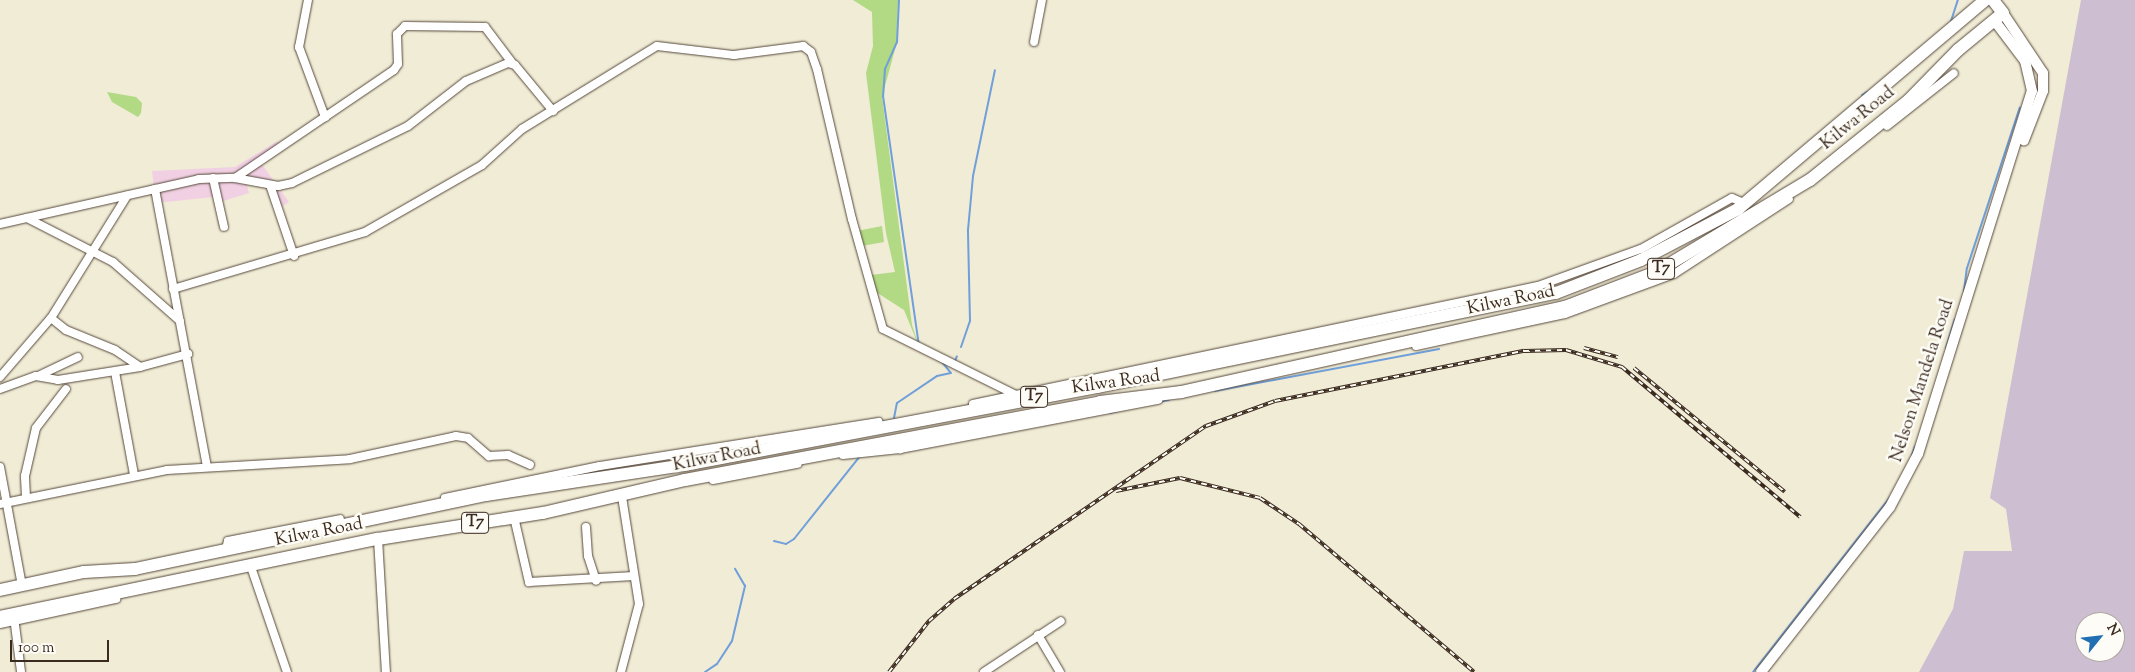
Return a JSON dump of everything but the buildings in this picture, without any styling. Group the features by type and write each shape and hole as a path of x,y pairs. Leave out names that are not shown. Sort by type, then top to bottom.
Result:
{"highway":[{"name":"T7","path":"1984,1 1999,17"},
{"name":"Kilwa Road","path":"0,590 226,549 486,495 684,465 1020,397 1556,293 1662,250 1744,204 1984,1"},
{"name":"Kilwa Road","path":"0,617 14,618 250,567 378,542 514,520 622,499 685,480 898,445 1315,365 1441,333 1524,318 1624,286 1715,240 1810,180 1908,100 1958,50 1999,17"}],"main road":[{"name":"Nelson Mandela Road","path":"1997,206 2045,83 2034,54 2017,31 1999,17"},
{"name":"Nelson Mandela Road","path":"1761,672 1904,486 1918,454 2032,91 2025,61 2008,39 1999,17"}],"street":[{"path":"308,0 299,47 325,117"},
{"path":"1034,42 1042,0"},
{"path":"235,178 397,67 397,34 405,26 485,27 513,64 553,111"},
{"path":"173,289 294,256 366,232 482,165 508,138 658,46 734,55 806,47 817,69 852,220 883,329 1020,397"},
{"path":"0,224 213,178 235,178 270,185 292,183 337,163 408,126 466,81 513,64"},
{"path":"898,445 1269,378 1565,314 1674,274 1726,244 1848,156 1954,73"},
{"path":"213,178 224,226"},
{"path":"270,185 294,256"},
{"path":"155,189 173,289 188,354 207,466"},
{"path":"0,377 50,318 127,196"},
{"path":"27,218 93,249 180,321"},
{"path":"50,318 140,367"},
{"path":"36,376 58,380 85,372 115,372 188,354"},
{"path":"0,388 36,376 78,357"},
{"path":"115,372 134,475"},
{"path":"26,497 26,469 36,428 66,389"},
{"path":"3,503 134,475 207,466 350,458 456,436 468,438 489,456 508,455 530,465"},
{"path":"0,467 3,503 22,585 0,584"},
{"path":"622,499 639,604 622,672"},
{"path":"514,520 526,580 596,581 634,576"},
{"path":"586,528 588,556 596,581"},
{"path":"378,542 386,672"},
{"path":"250,567 286,672"},
{"path":"0,624 14,618 21,672"},
{"path":"984,672 1061,621"},
{"path":"1038,635 1060,672"}],"shaded area":[{"path":"2081,0 2135,0 2135,672 1919,672 1953,609 1964,551 2012,551 2006,509 1990,498"},
{"path":"276,142 281,143 261,163 289,202 278,209 270,186 252,182 247,185 249,193 217,203 214,197 156,203 152,171 235,167"}],"green space":[{"path":"853,0 898,0 897,42 882,97 912,325 920,349 904,310 876,292 871,275 895,272 886,233 866,73 873,46 872,12"},
{"path":"107,92 136,97 142,103 141,113 138,117 112,102"},
{"path":"882,226 884,242 862,246 857,231"}],"waterway":[{"path":"899,0 897,42 885,69 883,96 919,345"},
{"path":"1951,21 1958,0"},
{"path":"961,347 970,321 968,230 973,176 995,70"},
{"path":"1862,95 1867,92"},
{"path":"1964,291 1967,268 2020,107"},
{"path":"1946,348 1955,319"},
{"path":"1215,391 1439,349"},
{"path":"955,361 957,356"},
{"path":"942,362 951,373"},
{"path":"894,418 897,403 937,376 951,373"},
{"path":"1159,402 1169,400"},
{"path":"1110,413 1118,411"},
{"path":"1912,455 1915,446"},
{"path":"774,541 786,544 794,539 860,456"},
{"path":"1753,672 1890,497"},
{"path":"705,672 717,664 732,641 745,586 735,569"}],"railway":[{"path":"1584,348 1618,357"},
{"path":"889,672 929,621 954,599 1206,426 1275,401 1524,351 1566,350 1622,367 1800,517"},
{"path":"1634,368 1785,492"},
{"path":"1116,491 1180,478 1260,498 1299,524 1474,672"}]}
